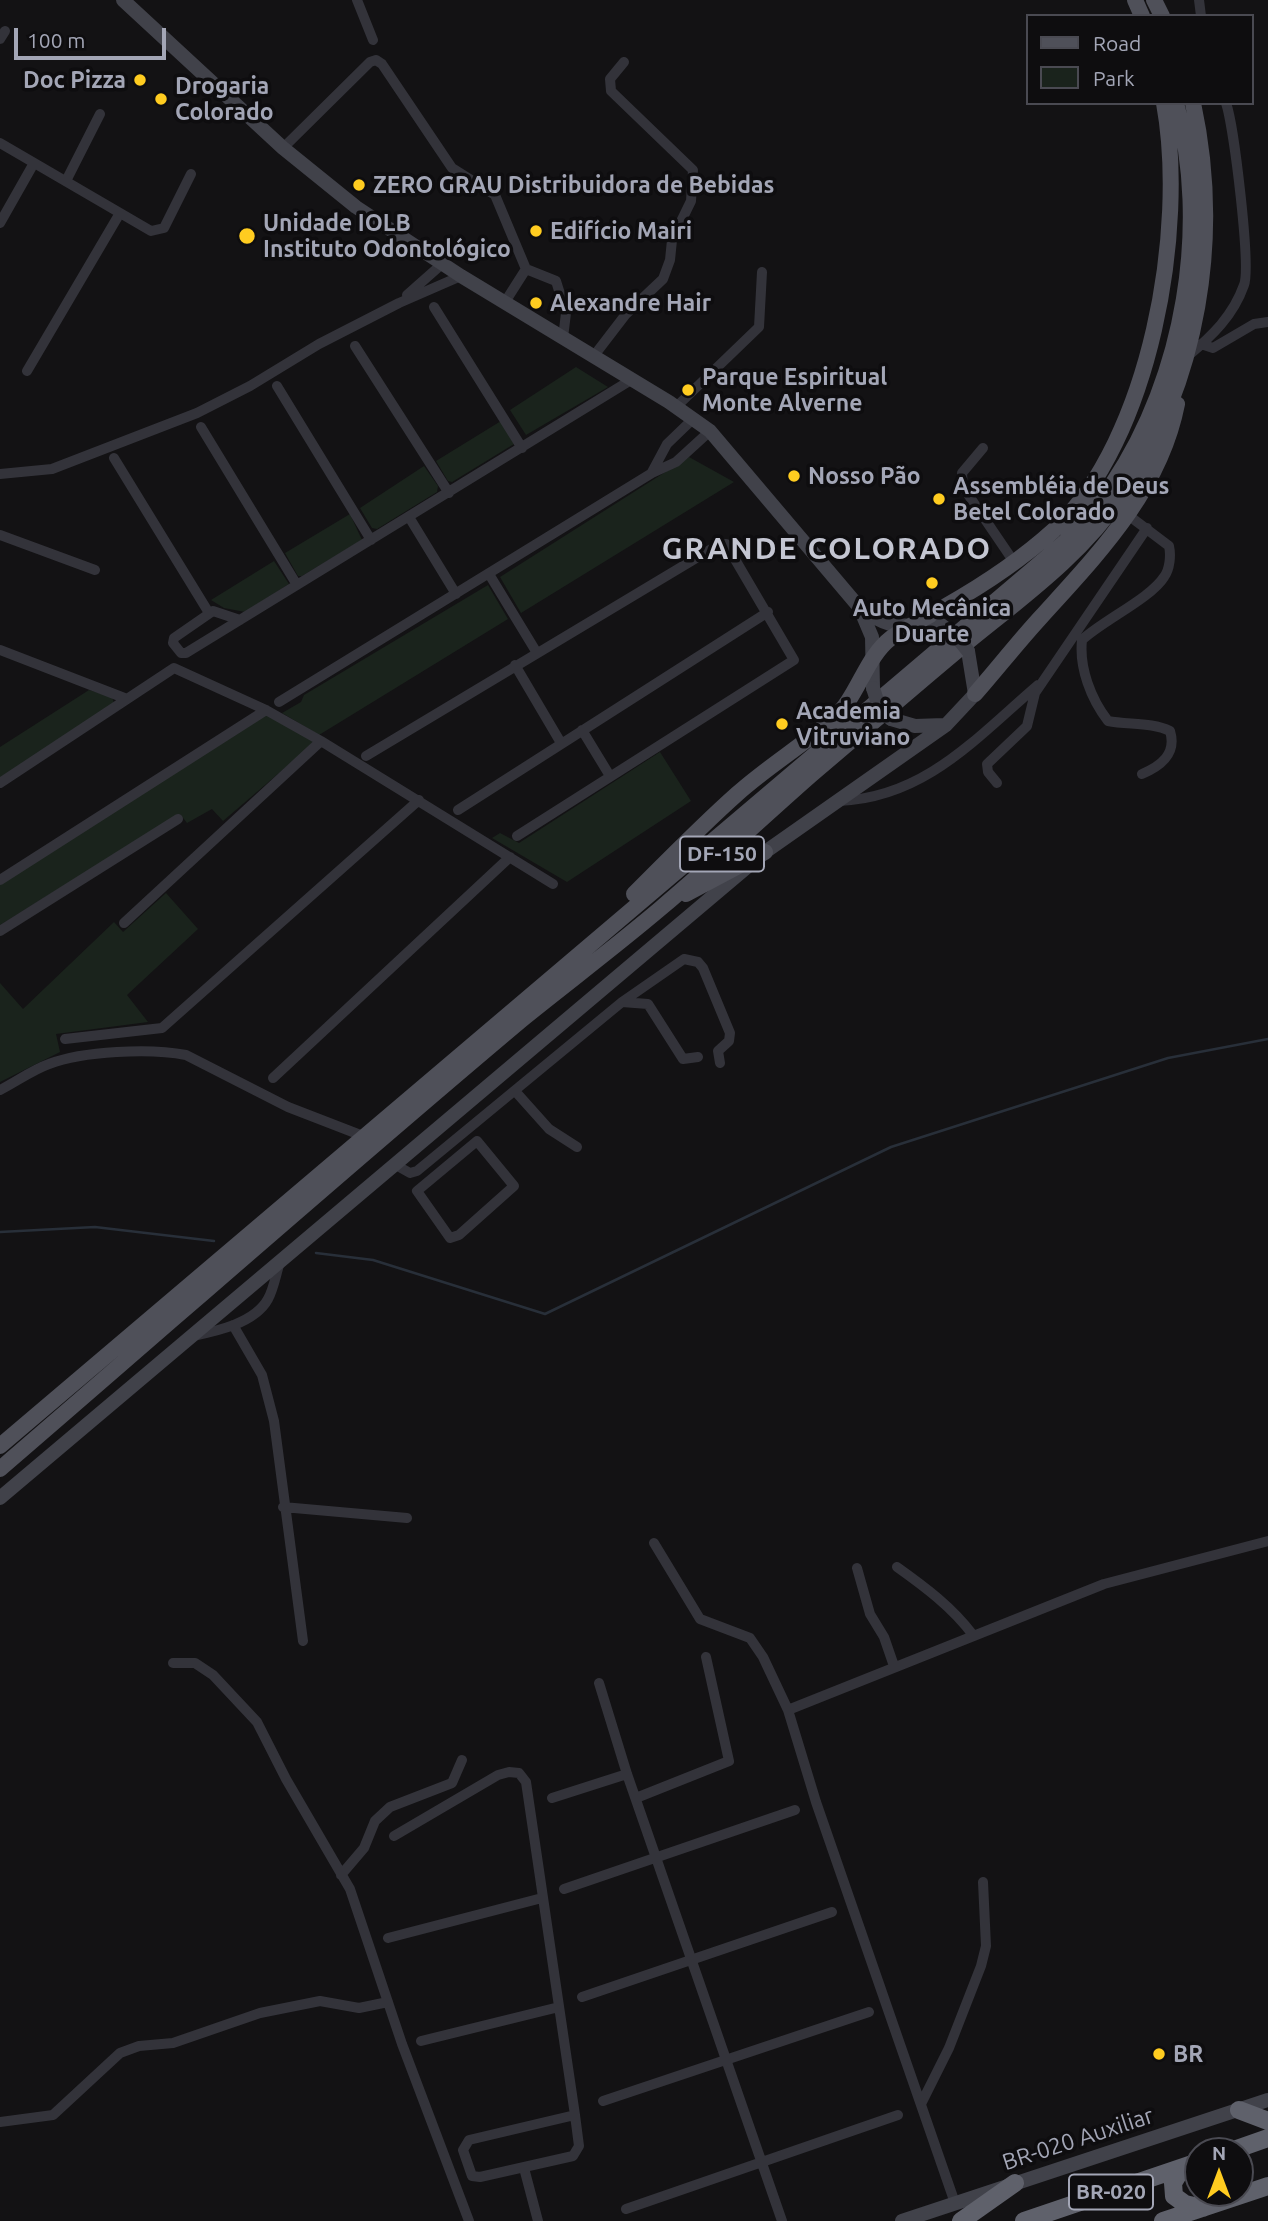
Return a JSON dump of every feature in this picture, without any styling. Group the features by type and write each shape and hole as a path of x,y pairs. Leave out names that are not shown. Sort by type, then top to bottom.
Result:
{"highway":[{"path":"1239,2110 1268,2121"},
{"name":"BR-020","path":"1024,2221 1184,2167"},
{"path":"1184,2171 1173,2183 1174,2196 1184,2203"},
{"path":"961,2221 1015,2183"},
{"name":"BR-020","path":"1163,2221 1268,2186"},
{"path":"1198,2207 1203,2208"}],"main road":[{"path":"553,975 738,793 834,718 851,698 889,640 1014,562 1055,529 1091,484 1117,437 1140,380 1170,250 1169,130 1164,105"},
{"name":"DF-150","path":"0,1446 1066,541 1114,482 1149,415 1179,331 1188,279 1191,206 1184,130 1177,105"},
{"name":"DF-150","path":"0,1469 522,1020 662,907 925,677 1061,566 1105,520 1126,490 1161,425 1186,361 1196,323 1204,255 1207,185 1193,105"},
{"path":"975,694 1105,547 1140,498 1171,432 1186,361"},
{"path":"662,907 765,852"}],"street":[{"path":"0,1498 765,852 946,725 975,694 968,651 956,636 941,625 909,627 883,624 859,607 710,431 694,418 461,276 356,207 284,148 123,0"},
{"path":"358,0 373,40"},
{"path":"284,148 370,62 376,60 382,64 452,168 495,195 526,269 556,281 566,313 563,338"},
{"path":"593,357 626,314 663,279 672,240 686,216 695,185 693,170 611,91 610,79 624,62"},
{"path":"1186,361 1201,344 1216,333 1246,282 1238,177 1226,105"},
{"path":"67,179 100,114"},
{"path":"0,143 67,179 120,213 158,231 164,228 191,174"},
{"path":"0,223 34,163"},
{"path":"27,371 120,213"},
{"path":"398,303 442,264"},
{"path":"505,302 526,269"},
{"path":"676,407 759,327 762,272"},
{"path":"0,474 52,468 197,414 319,344 398,303 461,276"},
{"path":"434,307 522,448"},
{"path":"1201,344 1213,348 1254,324 1268,322"},
{"path":"355,346 449,493"},
{"path":"240,620 217,611 209,613 174,638 174,645 181,653 186,653 449,493 631,380"},
{"path":"277,386 371,540"},
{"path":"652,473 667,444 694,418"},
{"path":"201,428 297,585"},
{"path":"279,702 652,473 676,462 710,431"},
{"path":"983,448 962,473 963,487 1014,562"},
{"path":"114,458 209,613"},
{"path":"1128,515 1169,546 1171,555 1164,578 1095,628 1082,640 1081,652 1086,676 1100,710 1108,720 1132,726 1160,726 1170,731 1170,752 1160,767 1142,774"},
{"path":"409,517 456,594"},
{"path":"997,783 988,772 987,764 1027,726 1035,693 1147,528"},
{"path":"0,535 95,570"},
{"path":"366,756 718,545 726,544 731,548 794,660 517,836"},
{"path":"489,574 537,653"},
{"path":"859,607 872,637 873,688 879,707 891,719 915,726 946,725"},
{"path":"458,810 768,612"},
{"path":"0,650 127,699"},
{"path":"515,665 562,743"},
{"path":"0,783 174,668 266,710 321,741 553,884"},
{"path":"835,801 864,800 904,788 939,770 970,747 1044,680"},
{"path":"0,880 266,710"},
{"path":"582,730 610,776"},
{"path":"124,923 321,741"},
{"path":"65,1039 162,1028 419,800"},
{"path":"0,931 178,819"},
{"path":"273,1077 510,857"},
{"path":"394,1164 410,1173 622,1002 684,959 698,962 703,968 730,1033 729,1041 718,1051 720,1062"},
{"path":"622,1002 648,1004 683,1059 698,1057"},
{"path":"0,1090 48,1064 82,1056 169,1052 186,1055 288,1107 363,1136"},
{"path":"514,1091 549,1129 577,1147"},
{"path":"477,1141 514,1183 512,1191 454,1239 447,1236 417,1193 419,1185 444,1165 477,1141"},
{"path":"435,1155 444,1165"},
{"path":"193,1336 233,1325 258,1311 267,1302 281,1260"},
{"path":"233,1325 254,1359 268,1396 281,1463 283,1507 303,1641"},
{"path":"283,1507 407,1518"},
{"path":"788,1710 1104,1584 1268,1541"},
{"path":"654,1543 700,1619 750,1638 763,1657 788,1710 816,1802 955,2203"},
{"path":"897,1567 930,1591 960,1618 974,1635"},
{"path":"856,1568 870,1614 884,1637 894,1666"},
{"path":"636,1798 729,1760 706,1657"},
{"path":"173,1663 195,1663 213,1675 257,1721 286,1779 350,1889 388,2002 469,2221"},
{"path":"599,1683 627,1774 782,2221"},
{"path":"341,1875 364,1848 375,1821 390,1807 452,1783 462,1760"},
{"path":"394,1836 498,1775 519,1773 528,1791 575,2115 578,2151 573,2156 524,2168 472,2176 464,2144 469,2140 575,2115"},
{"path":"552,1798 627,1774"},
{"path":"564,1889 795,1810"},
{"path":"921,2104 949,2048 981,1966 986,1946 984,1882"},
{"path":"388,1938 542,1898"},
{"path":"582,1997 832,1912"},
{"path":"0,2122 53,2115 120,2053 139,2046 173,2043 260,2013 320,2001 359,2008 388,2002"},
{"path":"421,2040 559,2007"},
{"path":"603,2101 869,2012"},
{"name":"BR-020 Auxiliar","path":"902,2221 1268,2100"},
{"path":"626,2209 761,2165 898,2115"},
{"path":"524,2168 538,2221"}],"green space":[{"path":"576,367 608,387 526,435 510,410"},
{"path":"501,421 514,444 452,482 448,481 436,461"},
{"path":"689,457 734,482 521,613 500,577"},
{"path":"424,466 438,486 437,492 377,529 372,528 360,508"},
{"path":"350,514 362,540 298,576 285,553"},
{"path":"274,561 289,584 245,612 224,608 211,600"},
{"path":"488,585 508,619 319,735 282,713 301,702 304,695"},
{"path":"89,690 112,697 114,703 0,778 0,747"},
{"path":"264,716 272,716 312,739 314,743 223,821 212,809 187,823 180,814 0,925 0,884"},
{"path":"660,752 691,801 567,882 492,838 500,833 519,843"},
{"path":"166,893 198,929 127,995 148,1022 56,1034 60,1052 0,1082 0,983 23,1009 114,922 123,932"}],"waterway":[{"path":"316,1253 373,1260 545,1314 891,1147 1168,1058 1268,1039"},
{"path":"0,1232 95,1227 214,1241"}],"place":[{"name":"Doc Pizza","path":"140,80"},
{"name":"Drogaria Colorado","path":"161,99"},
{"name":"ZERO GRAU Distribuidora de Bebidas","path":"359,185"},
{"name":"Edifício Mairi","path":"536,231"},
{"name":"Unidade IOLB Instituto Odontológico","path":"247,236"},
{"name":"Alexandre Hair","path":"536,303"},
{"name":"Parque Espiritual Monte Alverne","path":"688,390"},
{"name":"Nosso Pão","path":"794,476"},
{"name":"Assembléia de Deus Betel Colorado","path":"939,499"},
{"name":"Auto Mecânica Duarte","path":"932,583"},
{"name":"Academia Vitruviano","path":"782,724"},
{"name":"BR","path":"1159,2054"}],"district":[{"name":"GRANDE COLORADO","path":"827,549"}]}
